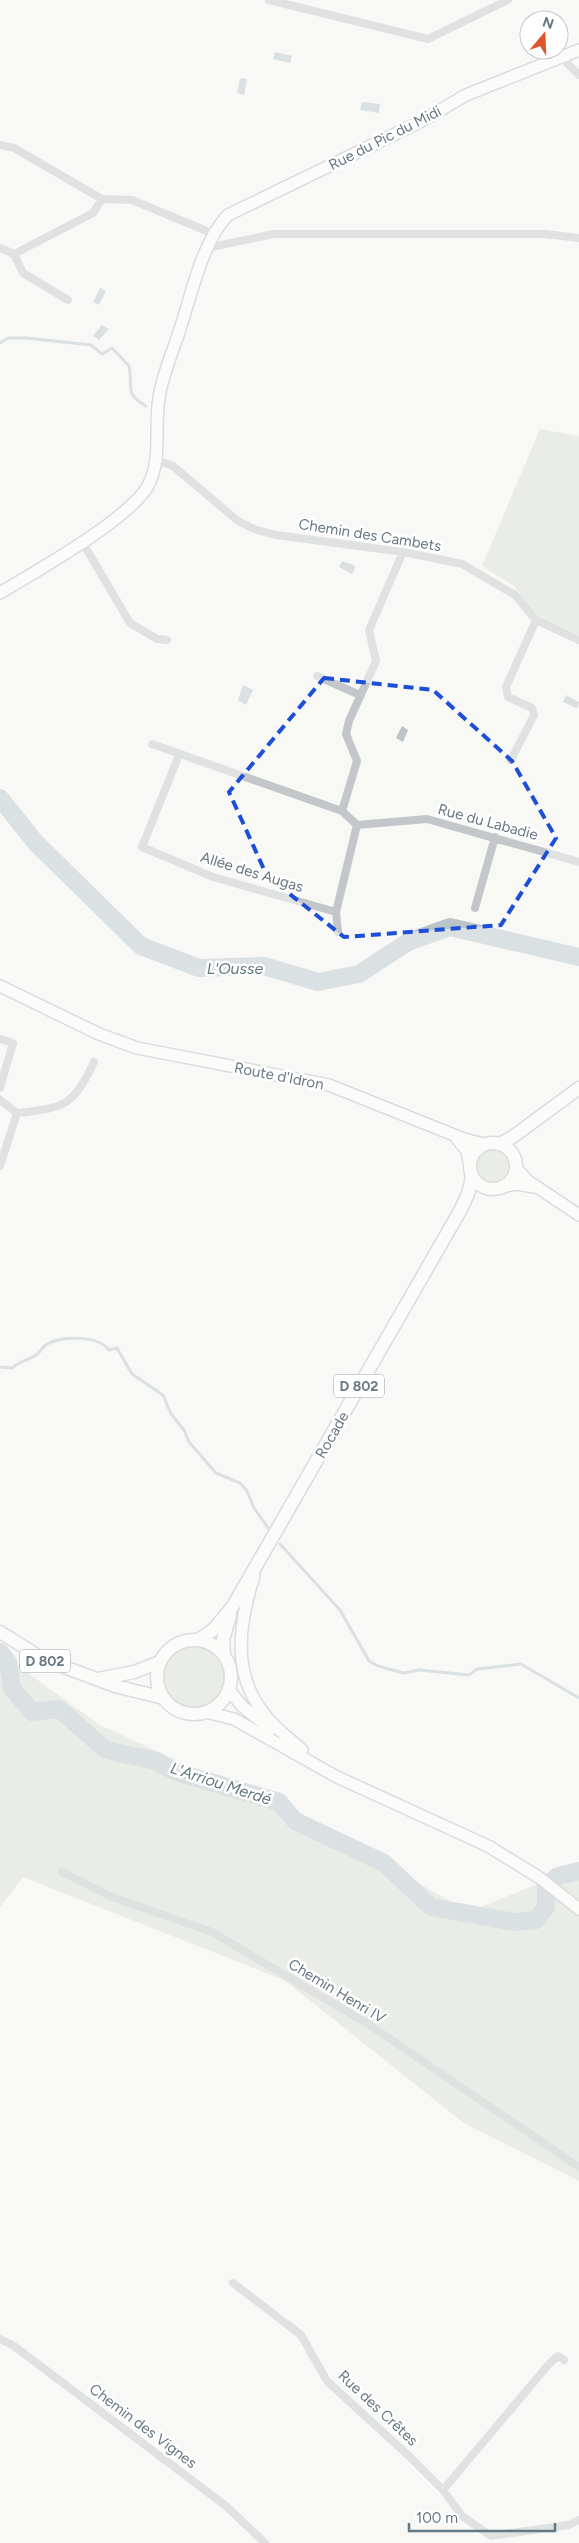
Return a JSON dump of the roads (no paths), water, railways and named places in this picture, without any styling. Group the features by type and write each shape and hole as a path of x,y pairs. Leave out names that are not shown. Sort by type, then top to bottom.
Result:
{"main road":[{"path":"500,1144 514,1136 579,1088"},
{"path":"515,1163 506,1147 500,1144 484,1144 472,1154 470,1162 472,1178 484,1188 491,1190 506,1186 511,1181 515,1163 519,1143 547,1112"},
{"name":"D 802","path":"460,1211 468,1194 472,1178"},
{"name":"D 802","path":"460,1211 477,1192 484,1188"},
{"name":"Rocade","path":"233,1606 460,1211"},
{"name":"D 802","path":"198,1640 214,1630 233,1606"},
{"name":"D 802","path":"224,1655 223,1639 233,1606"},
{"name":"D 802","path":"0,1632 43,1660 96,1679 164,1698"},
{"path":"198,1640 217,1648 224,1655 229,1666 231,1678 229,1690 223,1699 206,1712 194,1714 183,1712 164,1698 159,1687 157,1674 160,1662 172,1647 180,1643 198,1640"},
{"path":"96,1679 134,1672 160,1662"}],"street":[{"path":"269,0 428,39 489,4 508,0"},
{"name":"Rue du Pic du Midi","path":"0,593 82,542 138,500 149,484 157,460 159,395 208,248 218,226 228,215 422,121 466,95 557,60"},
{"path":"564,60 579,75"},
{"path":"0,145 14,148 102,199 132,200 214,234"},
{"path":"14,254 93,213 102,199"},
{"path":"208,248 274,234 545,234 579,238"},
{"path":"0,248 14,254 23,273 68,300"},
{"name":"Chemin des Cambets","path":"157,460 172,466 238,521 254,529 276,535 403,552 462,564 515,595 536,620 579,640"},
{"path":"82,542 130,623 157,639 167,640"},
{"path":"342,811 357,761 346,734 360,695 376,661 369,630 403,552"},
{"path":"511,760 534,715 532,708 508,697 506,687 536,620"},
{"path":"317,676 360,695"},
{"path":"152,744 342,811 358,826 336,912 338,932"},
{"name":"Allée des Augas","path":"179,755 142,847 213,877 336,912"},
{"name":"Rue du Labadie","path":"358,826 427,819 579,862"},
{"path":"475,908 495,837"},
{"name":"Route d'Idron","path":"0,986 99,1034 137,1048 329,1085 453,1134 484,1144"},
{"path":"0,1039 13,1043 0,1088"},
{"path":"0,1100 17,1113 43,1110 66,1104 81,1089 94,1062"},
{"path":"0,1166 17,1113"},
{"path":"453,1134 467,1151 470,1162"},
{"path":"515,1163 537,1188 579,1215"},
{"path":"506,1186 516,1184 537,1188"},
{"path":"259,1561 241,1622 240,1647 243,1673 252,1698 266,1717 302,1750"},
{"path":"229,1690 254,1716 302,1750 365,1788 488,1846 540,1878 579,1909"},
{"path":"206,1712 234,1719 317,1767 351,1784 365,1788"},
{"name":"Chemin Henri IV","path":"62,1872 112,1898 212,1932 368,2024 579,2167"},
{"name":"Rue des Crêtes","path":"232,2283 301,2335 327,2381 411,2458 443,2490 462,2516 491,2536 569,2525 579,2520"},
{"name":"Chemin des Vignes","path":"0,2339 14,2346 226,2506 265,2543"},
{"path":"443,2490 549,2364 558,2356 564,2360"}],"waterway":[{"path":"0,343 8,338 26,338 91,345 102,354 112,348 129,366 131,389 134,397 146,406"},
{"name":"L'Ousse","path":"0,798 36,843 141,946 199,968 264,966 318,982 359,974 408,942 450,927 579,957"},
{"path":"0,1367 12,1368 18,1363 33,1357 47,1344 61,1339 89,1339 104,1345 109,1350 117,1348 132,1374 163,1395 171,1414 184,1430 189,1442 216,1473 240,1483 247,1491 254,1508 271,1532"},
{"path":"280,1544 340,1610 369,1661 378,1666 404,1673 419,1670 469,1675 477,1669 521,1664 579,1698"},
{"name":"L'Arriou Merdé","path":"0,1652 8,1662 12,1688 32,1712 59,1709 106,1750 156,1761 176,1772 279,1802 295,1821 384,1863 431,1907 515,1922 536,1920 546,1907 546,1886 558,1876 579,1871"}]}
